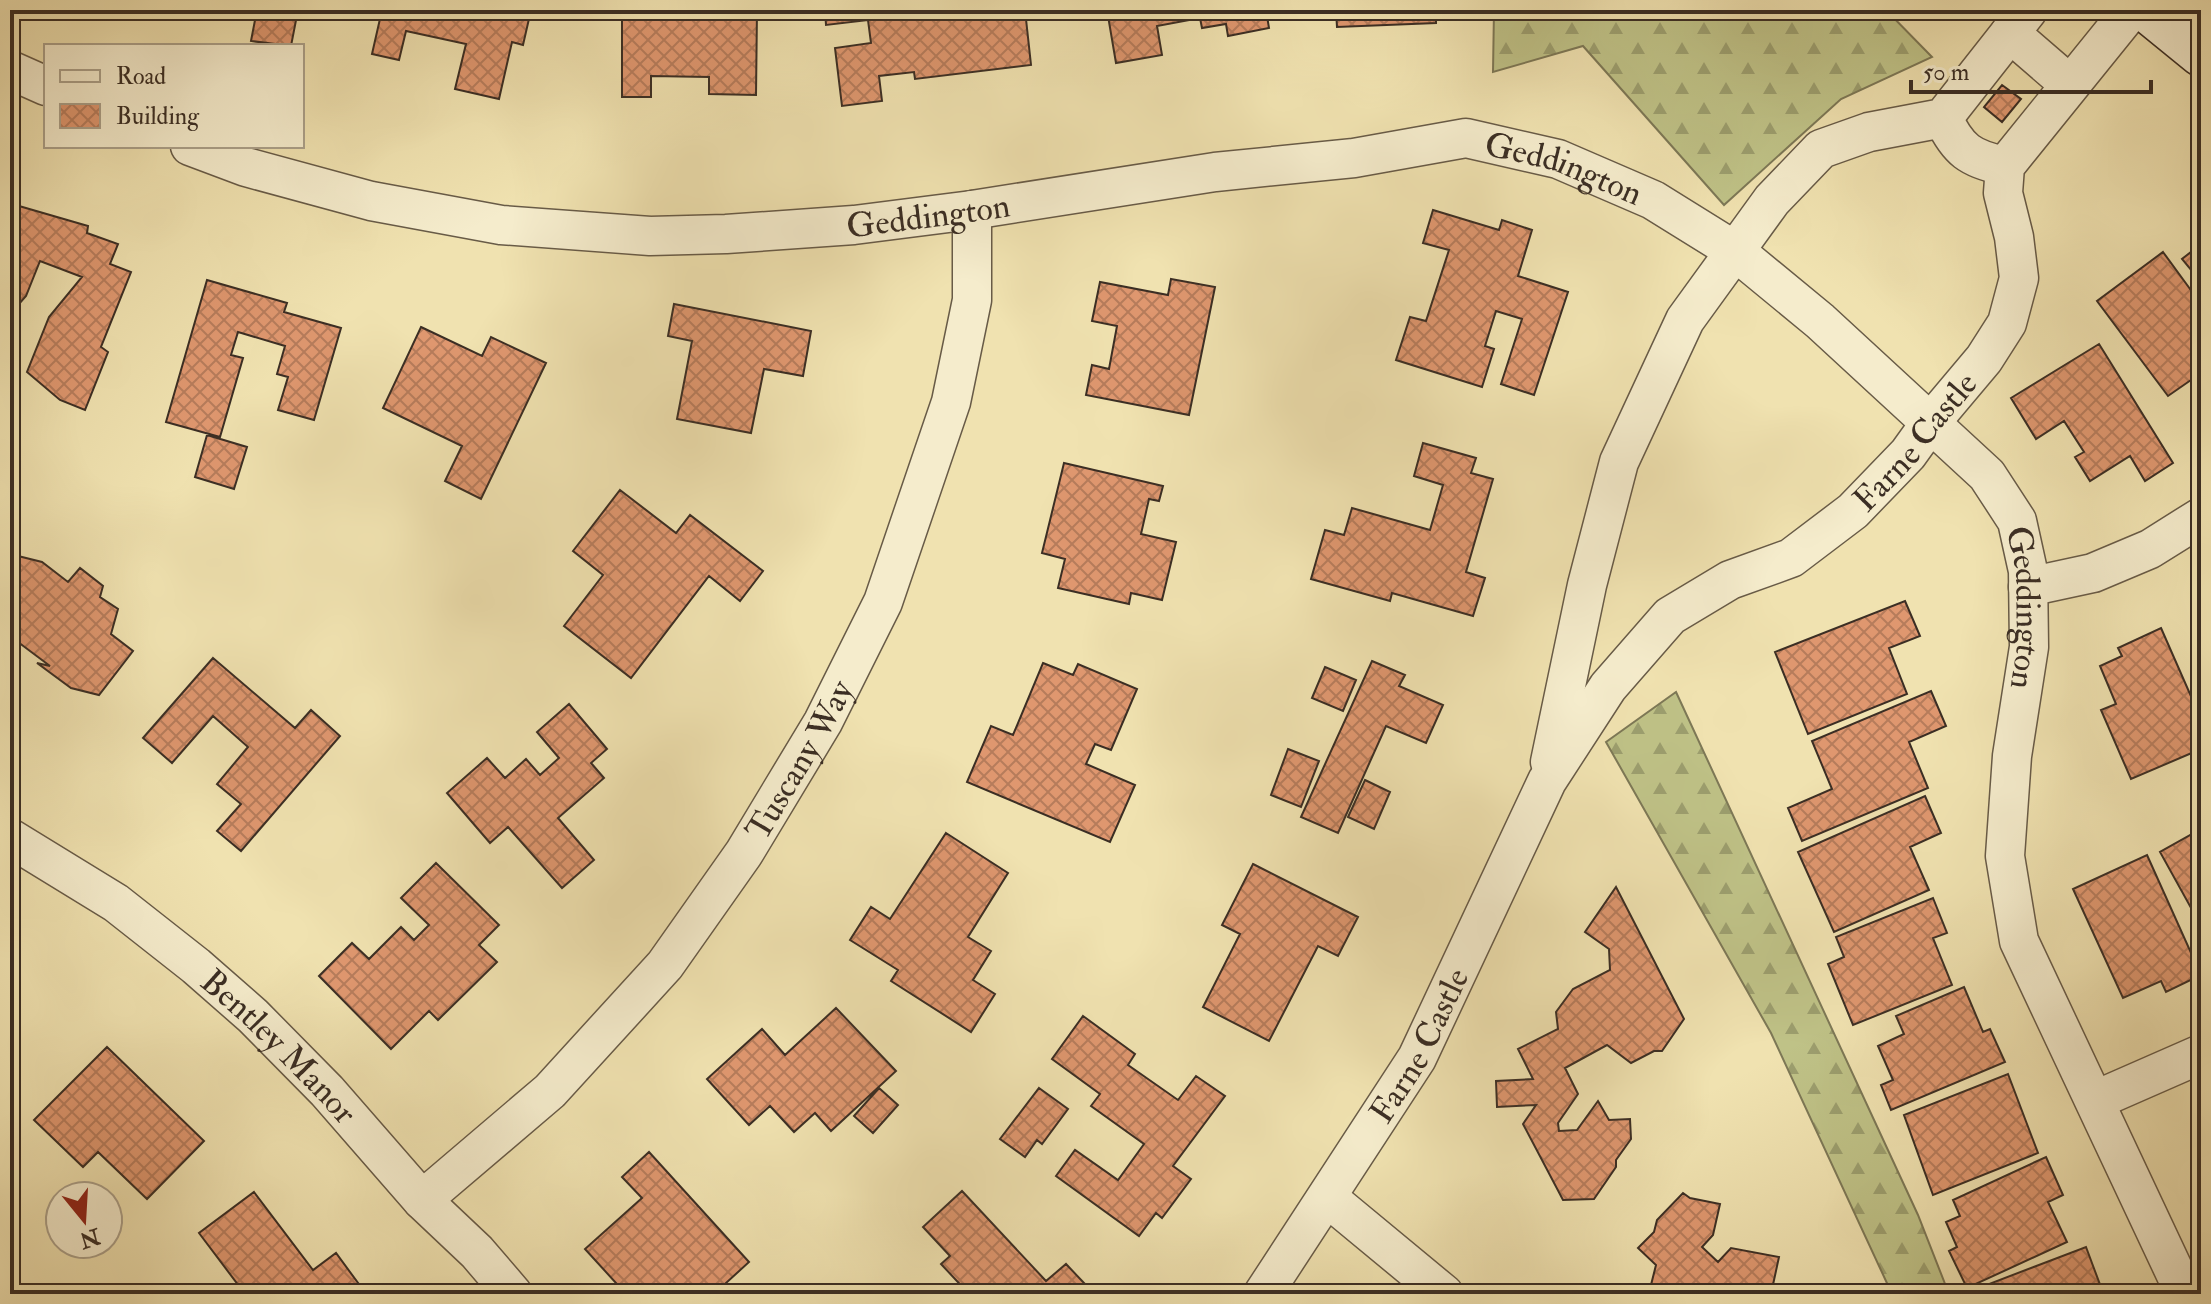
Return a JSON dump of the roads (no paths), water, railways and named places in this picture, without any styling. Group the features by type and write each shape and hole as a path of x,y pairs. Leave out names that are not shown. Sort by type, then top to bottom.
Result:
{"main road":[{"path":"2147,10 2201,54"}],"street":[{"path":"2069,84 2019,21 1943,118 1953,140 1977,160 2005,166 2131,10"},
{"path":"10,70 44,85"},
{"name":"Farne Castle","path":"1547,781 1587,585 1619,462 1685,320 1772,200 1821,149 1869,132 1943,118"},
{"name":"Geddington","path":"195,148 246,167 371,201 501,225 650,236 854,225 1215,172 1354,158 1466,138 1558,159 1653,200 1735,251 1820,321 1987,475 2017,521 2028,571 2029,647 2012,756 2005,856 2019,941 2185,1294"},
{"name":"Farne Castle","path":"1263,1294 1417,1058 1547,781 1608,687 1670,616 1730,580 1791,558 1853,511 1908,454 1984,359 2007,323 2019,278 2014,237 2003,193 2005,166"},
{"name":"Tuscany Way","path":"422,1200 550,1091 665,965 744,853 823,722 883,602 951,402 972,300 972,210"},
{"path":"2028,587 2093,573 2150,549 2201,517"},
{"name":"Bentley Manor","path":"10,838 116,903 230,996 327,1091 422,1200 477,1252 513,1294"},
{"path":"2096,1100 2201,1054"},
{"path":"1328,1198 1444,1294"}]}
